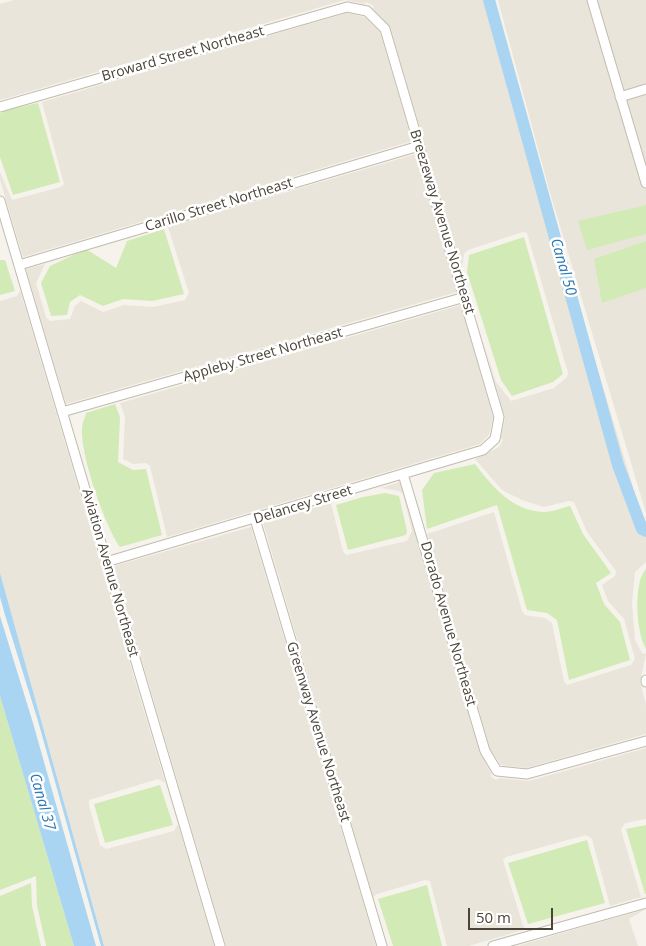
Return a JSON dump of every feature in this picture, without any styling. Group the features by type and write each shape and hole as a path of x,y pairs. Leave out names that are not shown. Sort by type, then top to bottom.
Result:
{"street":[{"path":"592,0 646,183"},
{"name":"Broward Street Northeast","path":"0,107 347,7 367,11"},
{"name":"Breezeway Avenue Northeast","path":"367,11 385,29 499,417 495,439"},
{"path":"620,97 646,89"},
{"name":"Carillo Street Northeast","path":"19,265 419,146"},
{"name":"Aviation Avenue Northeast","path":"0,201 220,946"},
{"name":"Appleby Street Northeast","path":"62,412 464,297"},
{"name":"Delancey Street","path":"106,562 483,450 495,439"},
{"name":"Dorado Avenue Northeast","path":"404,474 485,752 497,771 527,774 646,740"},
{"name":"Greenway Avenue Northeast","path":"255,519 382,946"},
{"path":"493,946 646,903"}],"shaded area":[{"path":"14,0 345,0 0,100 0,4"},
{"path":"345,0 493,0 543,187 643,520 646,524 646,562 635,572 632,604 635,640 642,653 646,654 640,682 646,705 646,734 526,768 501,765 490,749 427,534 494,512 522,611 525,615 545,618 552,623 564,681 567,685 631,665 635,659 624,619 608,601 602,585 615,576 616,571 587,532 574,502 569,501 544,507 522,500 502,490 475,459 499,447 503,440 501,438 505,418 483,340 496,382 511,401 554,388 567,377 568,373 527,233 523,232 468,250 464,254 462,269 390,27 373,9 374,6 366,2 365,4"},
{"path":"498,0 646,0 646,513 548,186"},
{"path":"347,13 365,17 380,32 412,141 23,257 0,180 0,172 12,200 61,187 64,184 42,102"},
{"path":"416,154 457,292 66,404 26,269 45,264 36,283 46,317 50,321 70,319 75,306 81,301 103,312 124,305 153,307 185,300 189,293 168,227"},
{"path":"20,290 177,823 165,783 158,779 89,800 100,845 106,849 174,831 178,824 214,946 104,946 0,573 0,301 17,296"},
{"path":"461,305 493,417 489,435 480,444 167,537 150,466 146,463 133,464 123,459 125,417 120,403"},
{"path":"400,482 480,753 491,773 491,777 496,780 499,778 529,781 646,748 646,819 625,823 621,830 641,897 610,906 592,839 586,835 506,857 503,860 523,926 526,929 469,946 447,946 430,881 425,880 377,894 373,897 263,523 331,503 343,551 346,555 407,541 412,531 403,494 399,491 381,488"},
{"path":"251,527 376,946 226,946 114,566"},
{"path":"646,909 629,919 638,946 517,946"}],"green space":[{"path":"38,103 60,182 13,195 0,157 0,114 6,110"},
{"path":"646,205 646,234 587,250 578,221"},
{"path":"164,229 184,294 152,301 123,299 103,306 80,295 70,302 67,315 51,316 41,283 50,266 86,249 116,268 127,241"},
{"path":"524,237 563,374 553,382 512,396 501,380 467,272 469,255"},
{"path":"646,241 646,288 602,303 594,259"},
{"path":"0,260 5,260 15,291 0,295"},
{"path":"115,404 120,417 118,462 133,470 146,469 162,535 120,547 101,507 89,472 82,440 82,424 86,413"},
{"path":"475,464 496,489 522,507 544,512 570,506 583,534 611,573 596,583 604,604 620,622 630,660 569,680 557,620 547,613 527,610 497,505 427,529 422,490 434,473"},
{"path":"385,493 399,496 407,531 406,535 348,550 336,505"},
{"path":"646,569 646,649 640,632 637,608 639,585"},
{"path":"0,696 74,946 46,946 37,905 36,876 0,890"},
{"path":"160,785 173,825 105,843 94,804"},
{"path":"646,825 646,894 645,894 626,829"},
{"path":"587,840 605,903 528,924 508,863"},
{"path":"31,883 32,906 41,946 0,946 0,896"},
{"path":"427,885 442,946 393,946 378,899"}],"water":[{"path":"0,573 104,946 101,946 38,721 5,615 0,597"},
{"name":"Canal 37","path":"0,616 33,723 96,946 74,946 0,696"}],"waterway":[{"name":"Canal 50","path":"489,0 618,465 642,529 646,531"}]}
